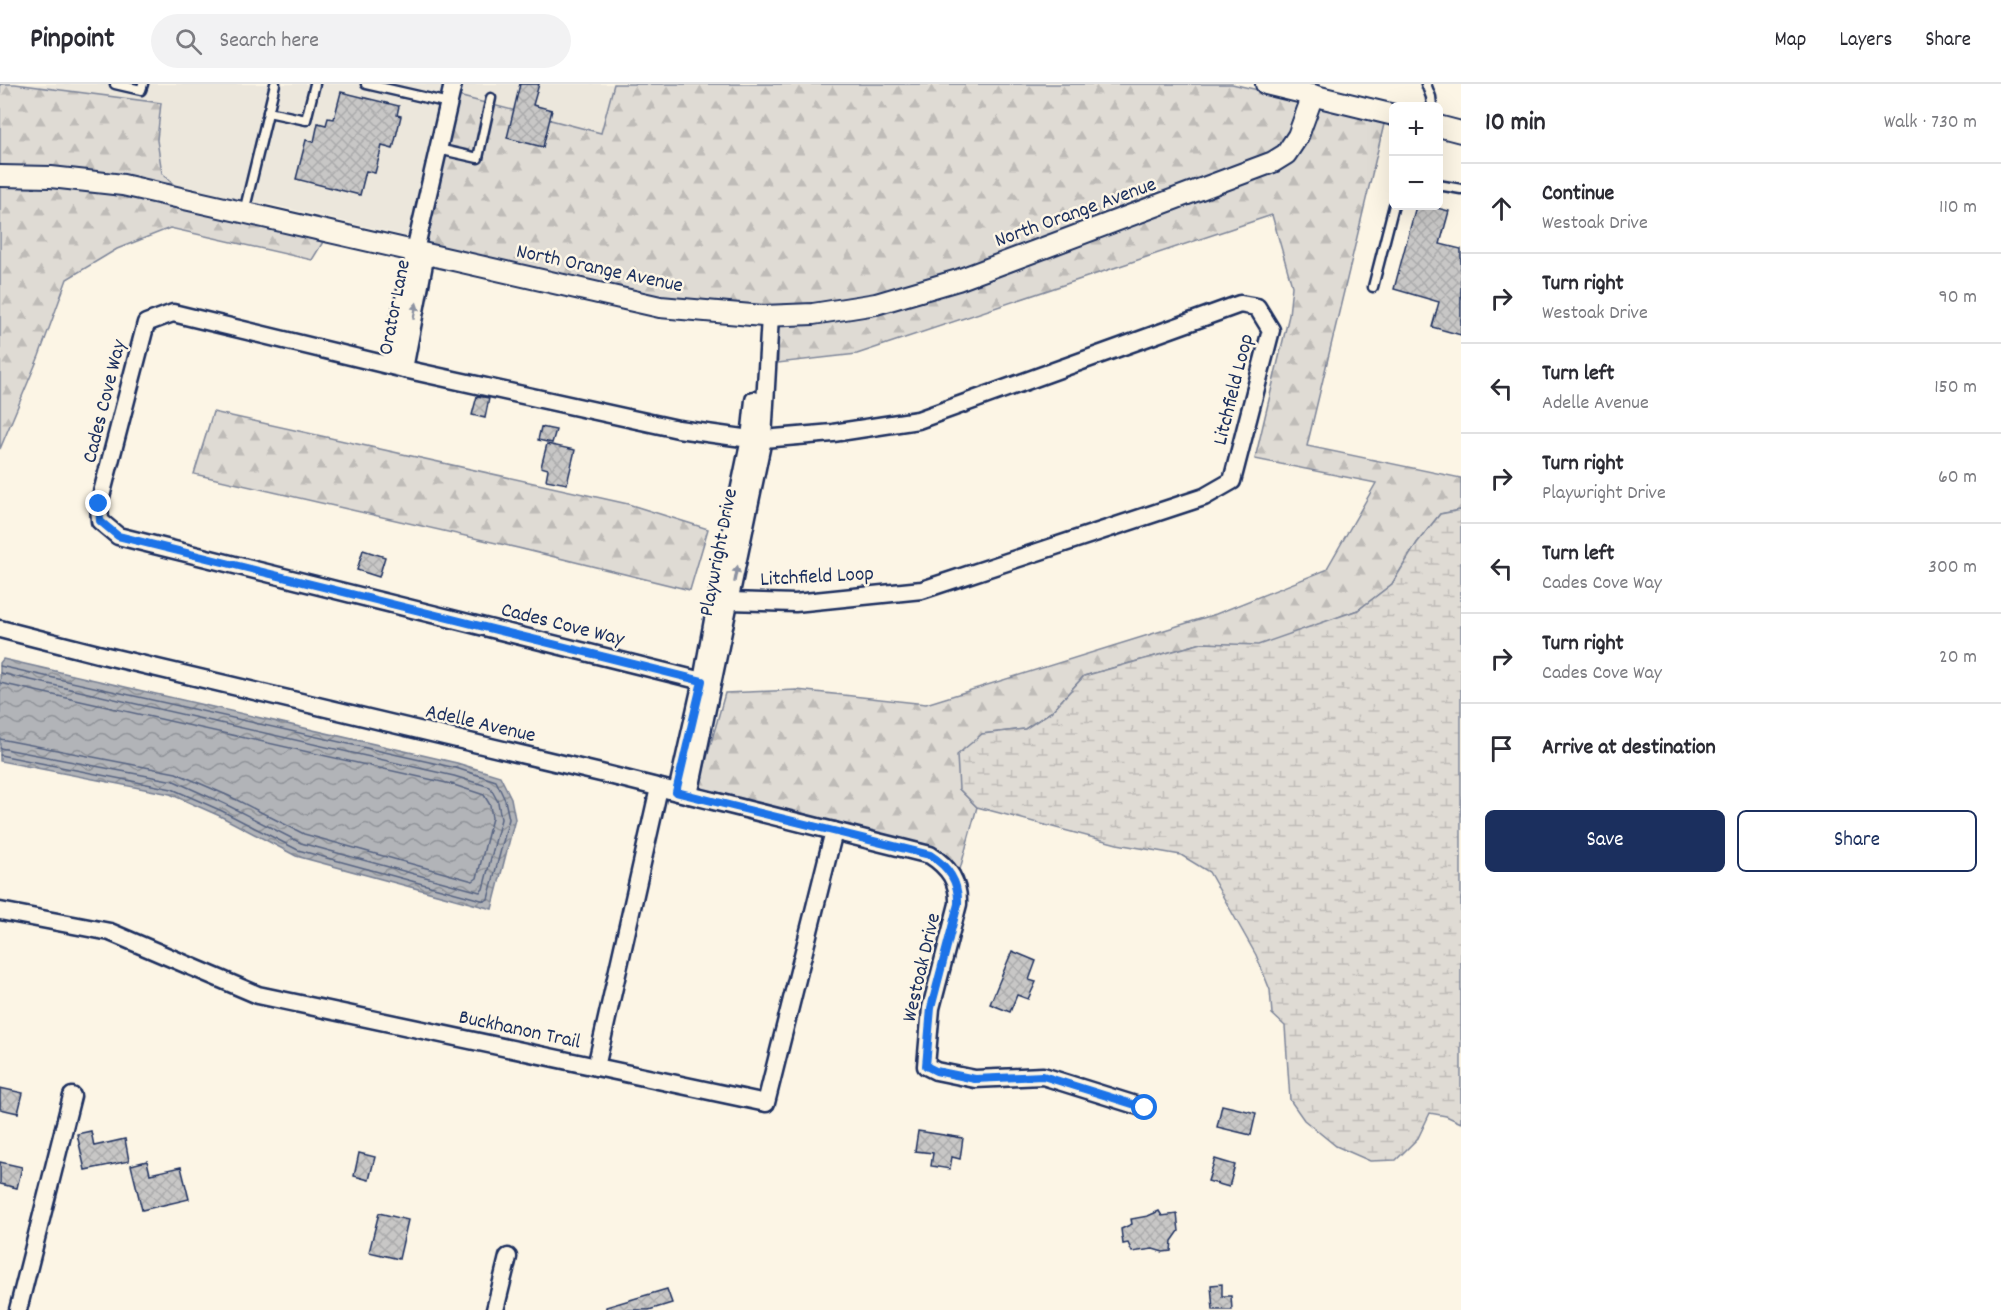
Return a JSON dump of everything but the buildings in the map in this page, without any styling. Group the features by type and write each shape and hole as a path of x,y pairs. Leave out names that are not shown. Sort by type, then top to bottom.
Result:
{"street":[{"name":"Orator Lane","path":"396,367 421,252 438,149 453,84"},
{"path":"1266,84 1288,86 1312,95 1389,114"},
{"name":"North Orange Avenue","path":"0,176 51,177 123,185 660,307 767,316 813,314 876,304 958,280 1273,162 1286,154 1298,136 1312,95"},
{"path":"1443,127 1461,132"},
{"name":"Litchfield Loop","path":"723,599 795,603 922,590 1204,497 1232,481 1271,330 1257,307 1240,304 918,420 833,434 756,439"},
{"name":"Cades Cove Way","path":"702,681 118,536 100,521 99,504 146,323 173,313 396,367 678,429 756,439"},
{"name":"Playwright Drive","path":"683,794 756,439 767,316"},
{"name":"Playwright Drive","path":"683,794 702,681 723,599"},
{"name":"Adelle Avenue","path":"0,628 98,654 930,855 947,869"},
{"path":"596,1067 659,788"},
{"name":"Buckhanon Trail","path":"0,911 110,932 258,994 766,1103 834,831"},
{"name":"Westoak Drive","path":"947,869 955,880 958,904 931,1008 926,1066 936,1071 975,1079 1043,1076 1145,1108"},
{"path":"18,1310 72,1096"},
{"path":"495,1310 508,1257"}],"lane":[{"path":"116,84 141,90 142,84"},
{"path":"244,212 275,84"},
{"path":"268,112 306,120 315,84"},
{"path":"366,84 449,103"},
{"path":"1426,84 1432,102"},
{"path":"438,149 478,158 490,98"},
{"path":"1443,186 1461,189"},
{"path":"1373,287 1393,210"}],"shaded area":[{"path":"15,84 445,84 410,237 268,204 211,198 179,190 162,173 157,140 161,103"},
{"path":"461,84 614,84 601,133 458,96"}],"green space":[{"path":"0,84 161,103 157,140 162,173 179,190 0,169"},
{"path":"614,84 1232,84 1302,100 1290,133 1280,149 955,273 874,298 812,307 770,309 661,300 424,246 458,96 601,133"},
{"path":"1318,103 1385,120 1307,446 1461,478 1461,510 1440,514 1417,543 1392,584 1358,610 1258,646 1202,643 1084,676 1051,712 1025,729 982,734 959,789 977,807 959,873 950,860 698,790 725,693 797,690 926,704 1216,614 1326,570 1376,483 1255,459 1289,315 1292,286 1272,215 857,354 778,363 778,322 815,321 1277,169"},
{"path":"0,183 122,192 323,242 312,260 170,228 117,249 67,279 39,356 0,449"},
{"path":"213,412 628,504 708,529 690,590 194,474"},
{"path":"1461,510 1461,1123 1446,1116 1430,1113 1418,1138 1396,1160 1370,1161 1336,1146 1304,1120 1290,1100 1285,1026 1272,1014 1270,990 1256,955 1209,872 1181,855 1117,844 977,807 959,789 957,755 982,734 1025,729 1051,712 1084,676 1202,643 1258,645 1358,610 1392,584 1417,543 1440,514"}],"water":[{"path":"3,659 457,763 500,776 511,798 515,819 492,909 296,856 220,816 170,794 0,761 0,663"}],"route":[{"path":"99,504 100,521 118,536 702,681 676,792 930,855 947,869 955,880 958,904 931,1008 926,1059 926,1066 929,1069 975,1079 1043,1076 1145,1108"}]}
